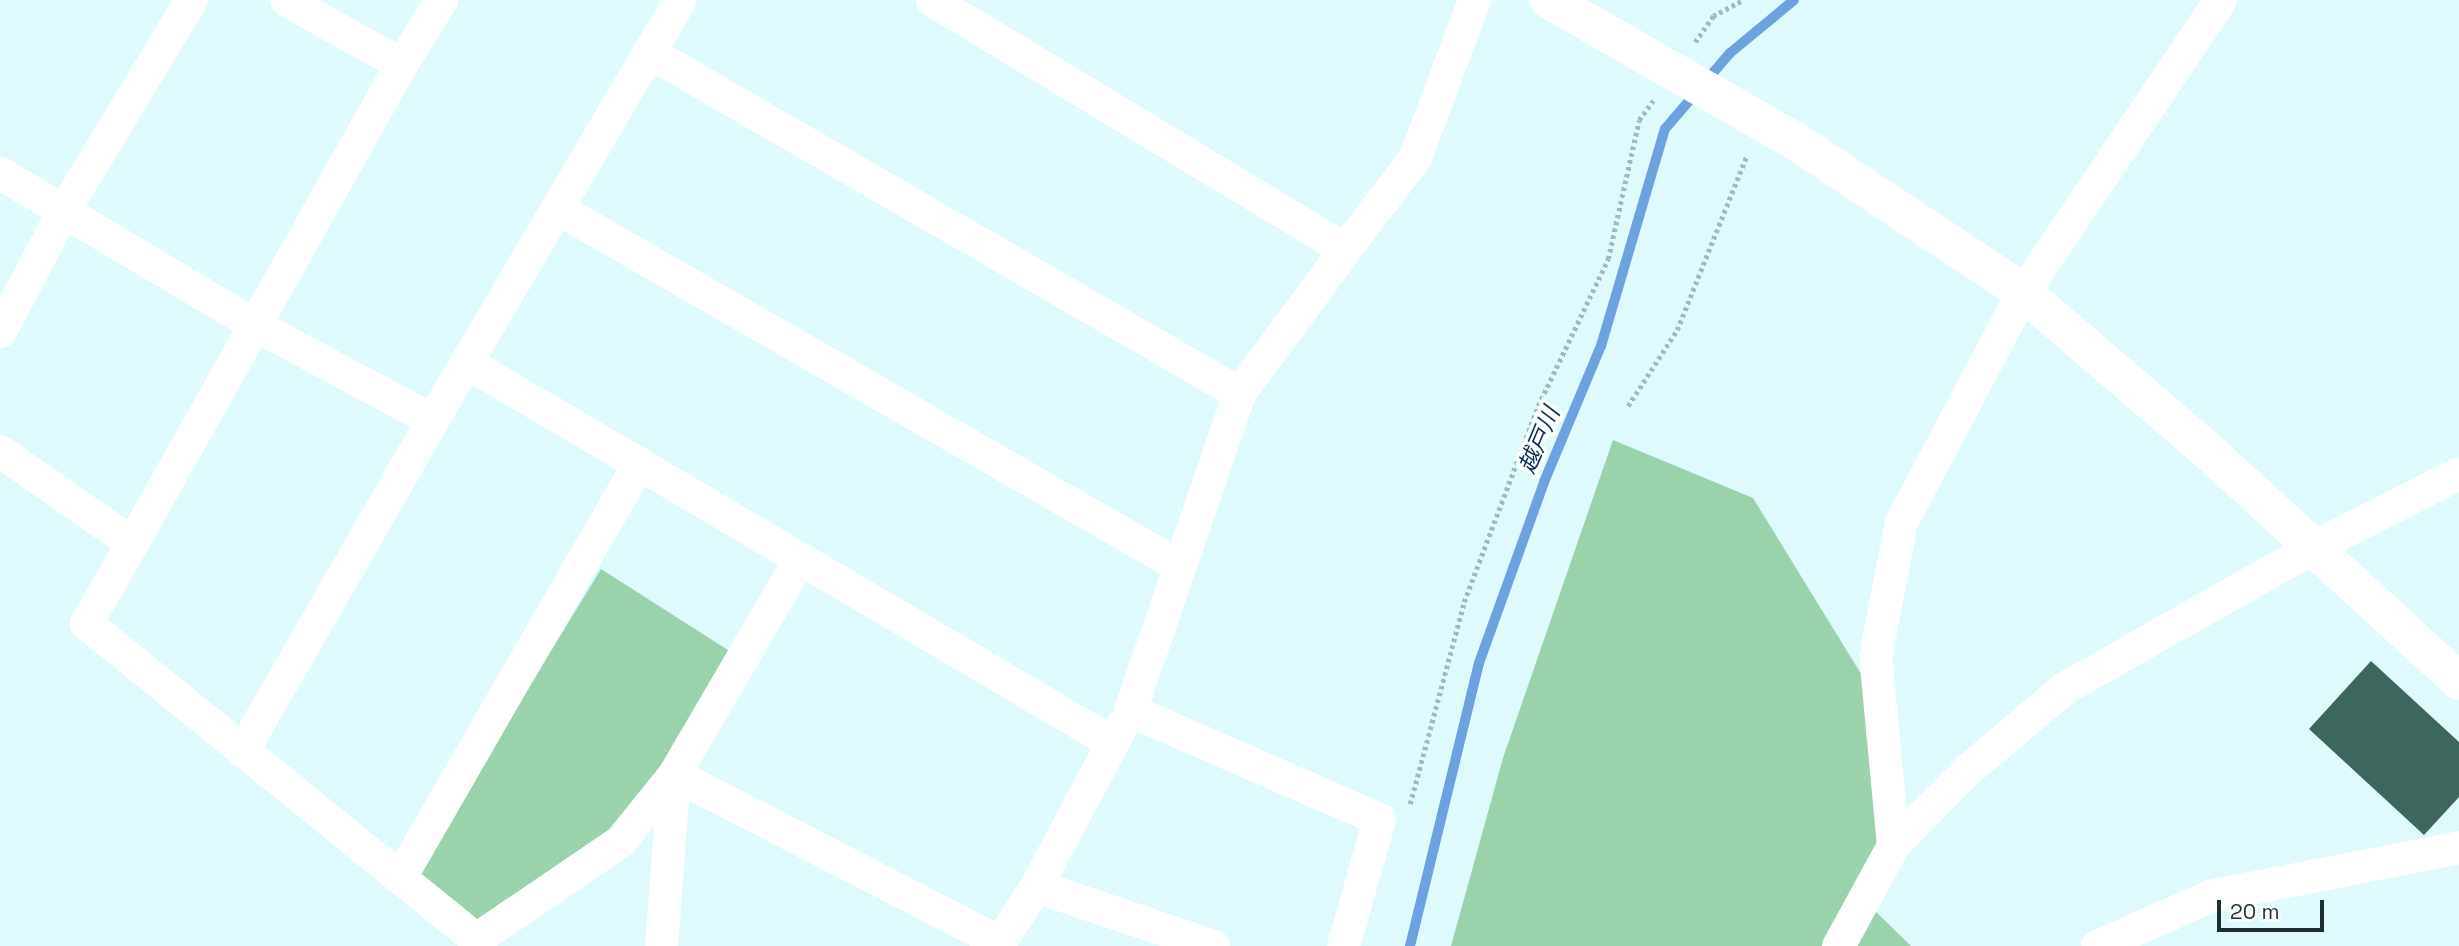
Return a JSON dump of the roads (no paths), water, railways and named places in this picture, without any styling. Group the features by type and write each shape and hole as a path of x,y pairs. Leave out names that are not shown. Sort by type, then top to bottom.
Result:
{"street":[{"path":"0,331 63,211 191,0"},
{"path":"286,0 401,64"},
{"path":"441,0 401,64 257,327 86,622 476,939 620,841 674,774 800,558"},
{"path":"242,751 432,420 679,0"},
{"path":"932,0 1345,249"},
{"path":"674,774 998,944 1036,886 1130,710 1239,393 1415,157 1474,0"},
{"path":"1549,0 1757,119 1947,237 2023,292 2314,547 2459,681"},
{"path":"1893,845 1875,656 1901,522 2023,292 2220,0"},
{"path":"649,52 1239,393"},
{"path":"0,173 257,327 432,420"},
{"path":"557,208 1178,565"},
{"path":"467,362 1112,742"},
{"path":"0,451 132,542"},
{"path":"400,877 639,463"},
{"path":"1838,946 1893,845 1967,770 2064,688 2314,547 2459,473"},
{"path":"1130,710 1379,819 1342,946"},
{"path":"661,946 674,774"},
{"path":"2097,946 2210,896 2459,847"},
{"path":"1036,886 1213,946"}],"waterway":[{"name":"越戸川","path":"1410,946 1479,663 1544,482 1601,346 1665,129 1730,53 1794,0"}]}
